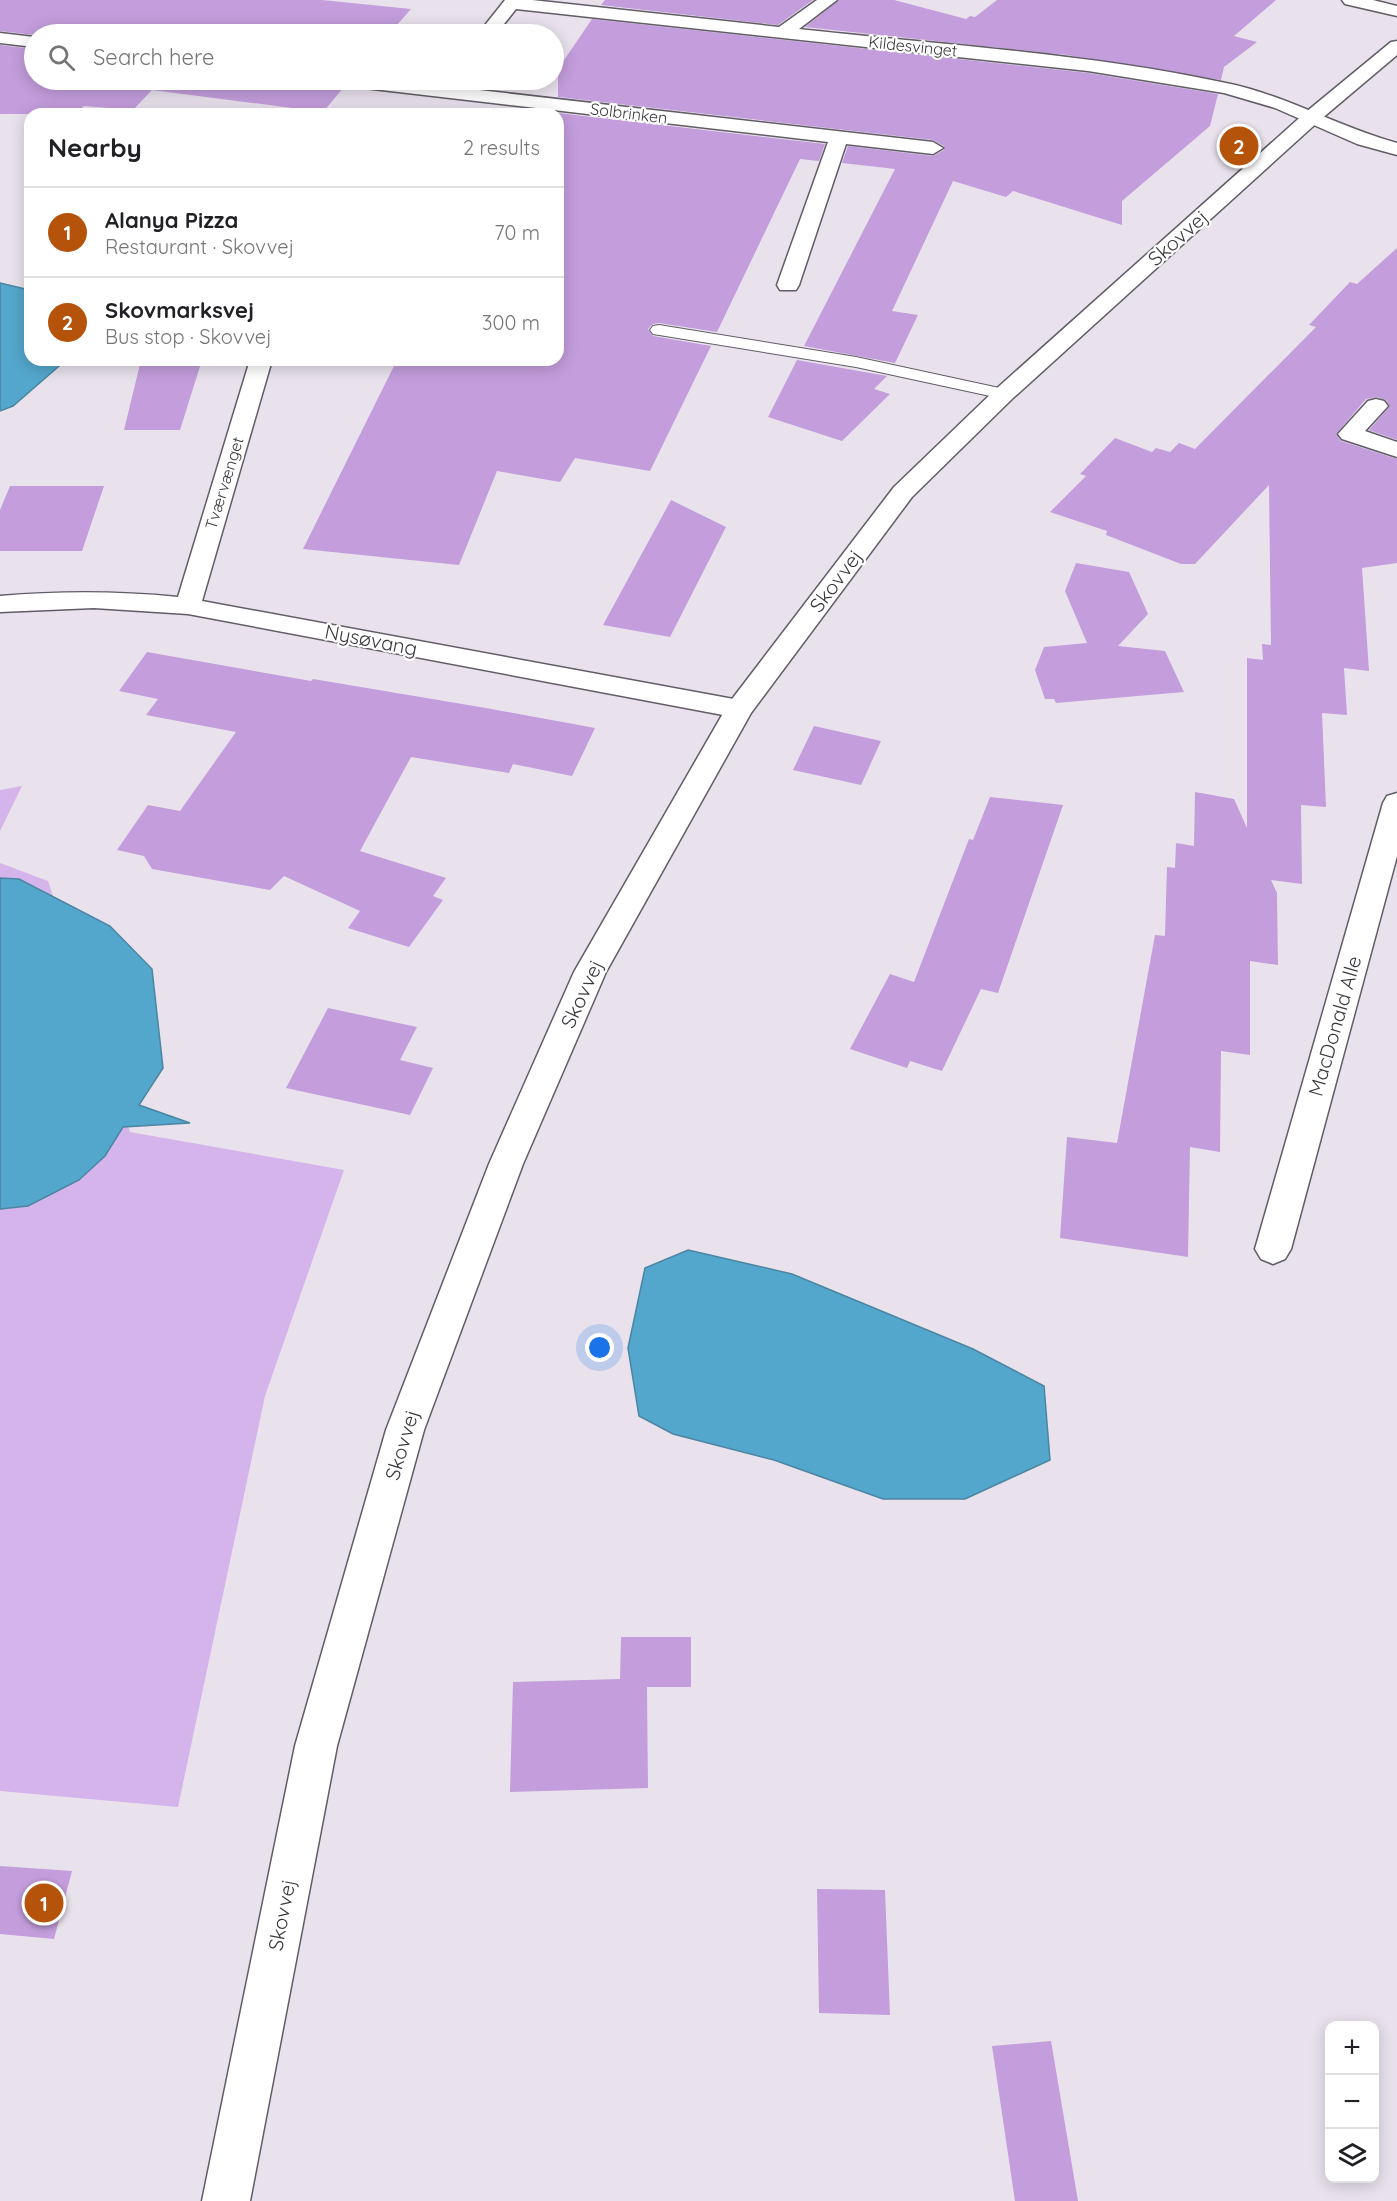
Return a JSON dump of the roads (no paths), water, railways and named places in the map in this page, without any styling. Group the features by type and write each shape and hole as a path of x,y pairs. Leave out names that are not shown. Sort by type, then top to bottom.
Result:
{"street":[{"path":"785,31 828,0"},
{"path":"1352,0 1397,11"},
{"path":"495,24 513,1"},
{"name":"Kildesvinget","path":"513,1 1088,66 1226,88 1313,116 1364,140 1397,149"},
{"path":"0,38 24,41"},
{"name":"Skovvej","path":"226,2201 316,1746 405,1431 506,1164 590,972 739,709 903,492 1004,394 1313,116 1397,46"},
{"path":"431,106 444,90"},
{"name":"Solbrinken","path":"486,90 933,148"},
{"path":"788,285 839,137"},
{"name":"Tværvænget","path":"188,606 259,366"},
{"path":"1376,406 1350,434 1397,450"},
{"name":"Nysøvang","path":"0,604 45,599 112,598 188,606 739,709"},
{"name":"MacDonald Alle","path":"1273,1249 1397,803"}],"lane":[{"path":"659,330 856,362 1004,394"}],"water":[{"path":"0,283 24,289 24,366 59,366 13,406 0,411"},
{"path":"0,878 19,879 110,926 152,969 163,1068 139,1105 190,1123 123,1127 105,1156 79,1180 28,1206 0,1209"},
{"path":"688,1250 792,1274 973,1349 1044,1386 1050,1460 965,1499 883,1499 774,1460 673,1434 639,1416 628,1348 645,1268"}],"place":[{"name":"Skovmarksvej","path":"1239,146"},
{"name":"Alanya Pizza","path":"44,1903"}]}
